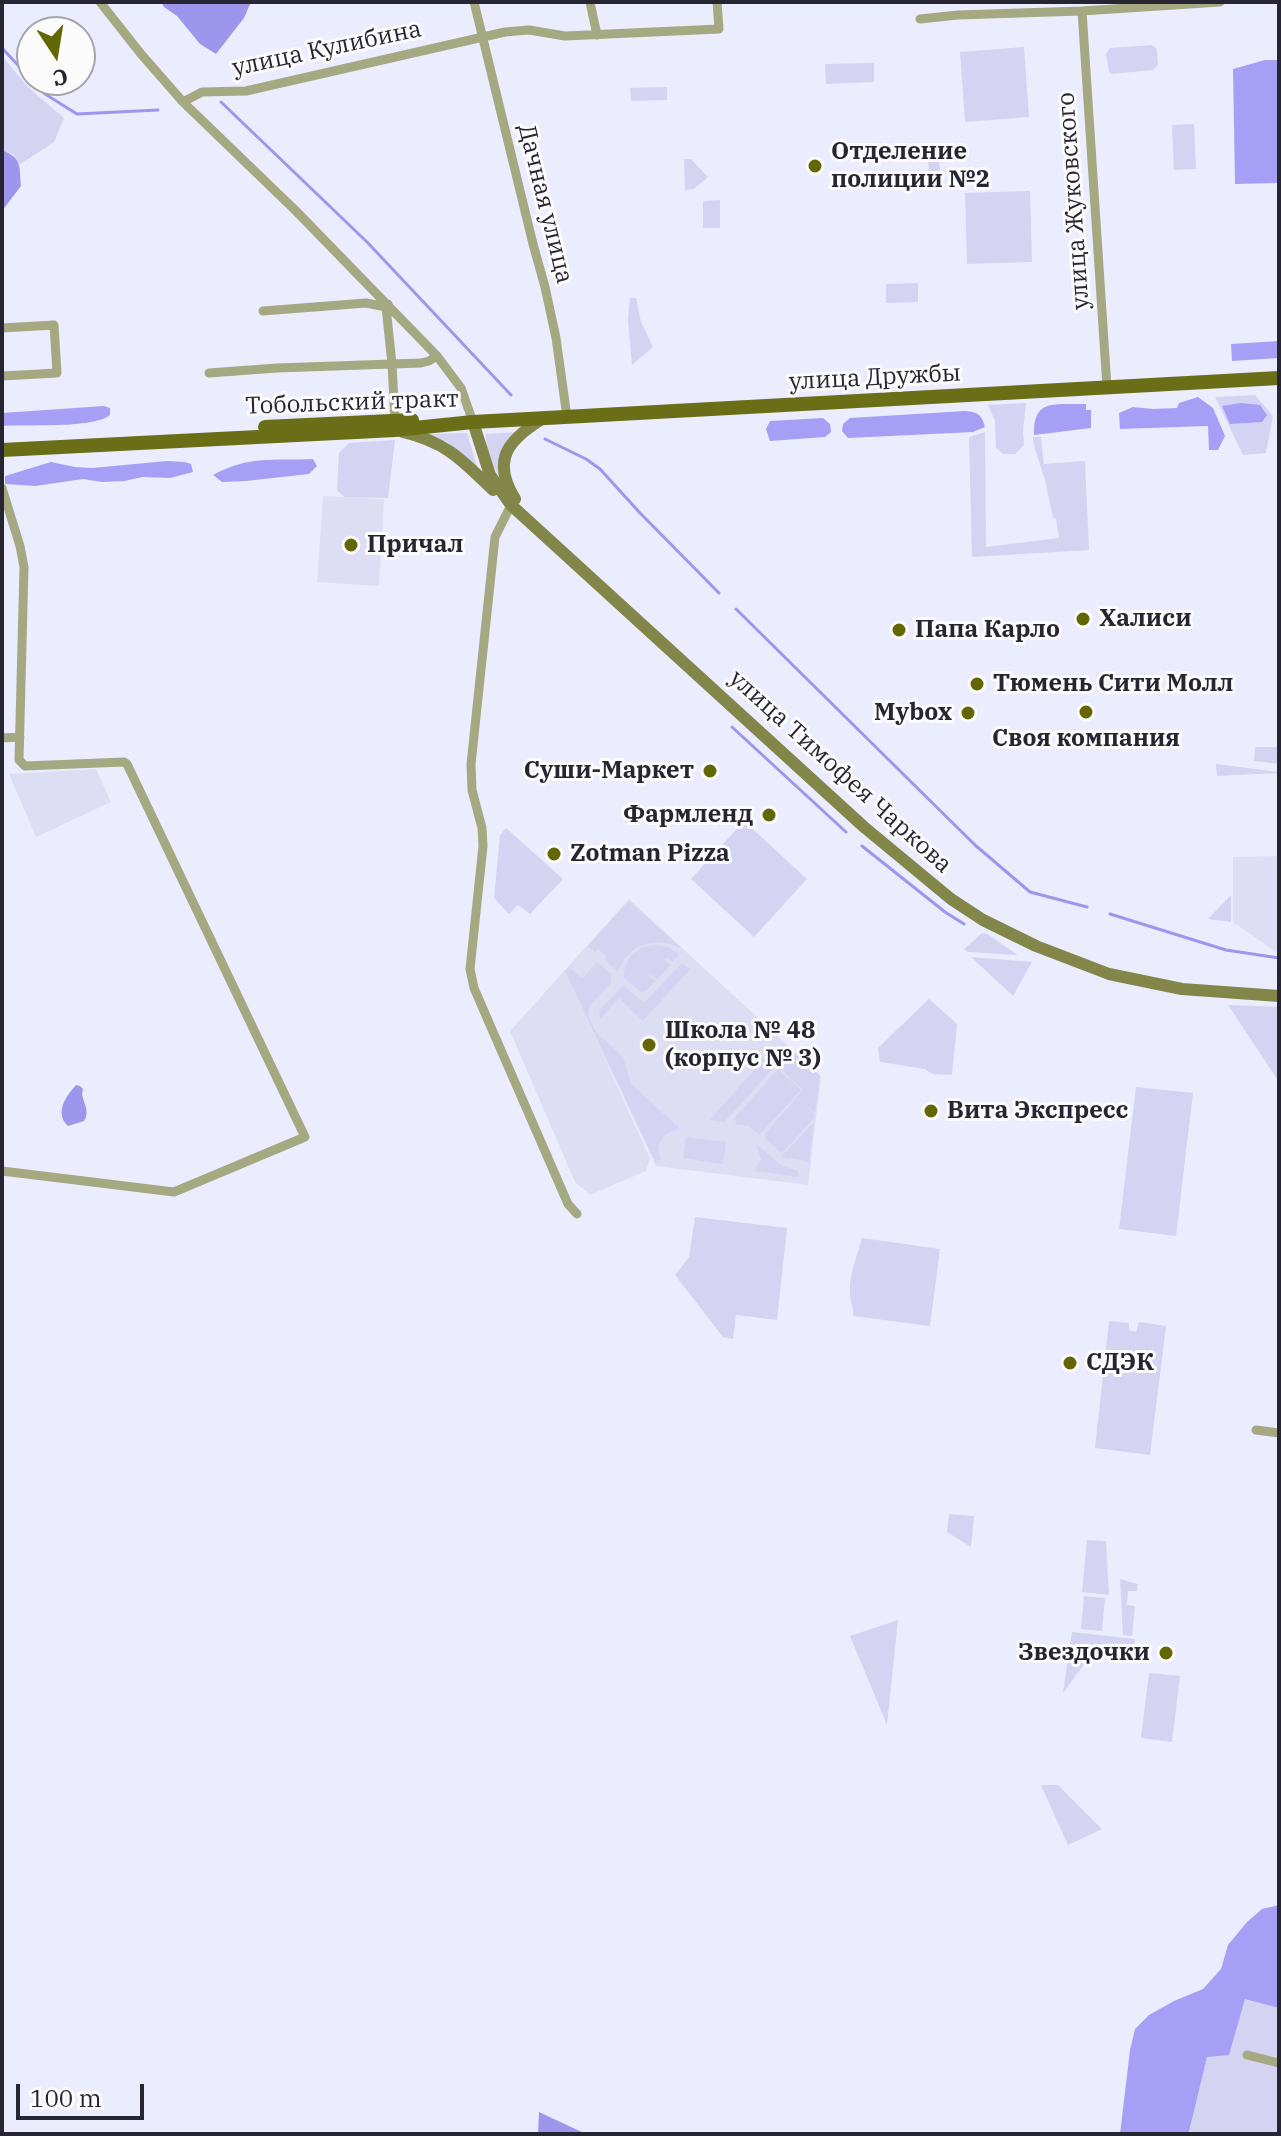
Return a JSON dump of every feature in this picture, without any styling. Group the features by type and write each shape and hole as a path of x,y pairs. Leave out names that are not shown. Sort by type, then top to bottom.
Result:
{"main road":[{"name":"улица Дружбы","path":"473,422 1279,378"},
{"path":"531,521 507,484 504,457 514,439 542,419"},
{"name":"Тобольский тракт","path":"2,450 213,435 473,422"},
{"name":"улица Тимофея Чаркова","path":"473,422 490,475 511,505 864,827 951,899 983,920 1036,946 1109,974 1182,989 1279,996"},
{"path":"395,425 448,449 511,505"},
{"name":"Тобольский тракт","path":"2,441 213,435"}],"street":[{"path":"100,2 183,102 296,211 437,356 461,388 473,422"},
{"name":"Дачная улица","path":"474,2 545,287 567,417"},
{"path":"590,2 597,35"},
{"name":"улица Кулибина","path":"183,102 202,92 246,91 482,36 529,30 565,36 719,29 717,2"},
{"path":"920,19 1220,2"},
{"name":"улица Жуковского","path":"1082,11 1107,387"},
{"path":"263,311 366,303 387,305"},
{"path":"387,305 395,425"},
{"path":"2,328 54,325 57,373 2,376"},
{"path":"209,373 421,363 437,356"},
{"path":"2,488 24,567 19,760 25,766 127,764 305,1137 174,1192 2,1171"},
{"path":"511,505 495,537 471,764 472,790 482,828 483,846 470,969 474,988 568,1204 577,1214"},
{"path":"2,738 20,737"},
{"path":"1256,1430 1279,1433"},
{"path":"1247,2055 1279,2063"}],"shaded area":[{"path":"161,2 251,2 244,18 216,54 200,44"},
{"path":"1152,45 1157,49 1158,65 1153,70 1109,72 1106,54 1110,48"},
{"path":"1024,47 1029,117 965,122 960,52"},
{"path":"2,56 16,73 16,96 38,96 64,118 54,142 19,165 14,155 2,150"},
{"path":"1265,60 1279,60 1279,183 1235,184 1233,69"},
{"path":"874,63 874,82 826,84 825,64"},
{"path":"667,87 667,100 631,101 630,88"},
{"path":"1194,124 1196,169 1174,170 1172,125"},
{"path":"2,150 17,160 21,186 2,211"},
{"path":"939,150 940,179 929,179 928,151"},
{"path":"684,159 691,159 708,177 694,189 685,190"},
{"path":"1030,191 1032,262 967,264 965,193"},
{"path":"720,200 720,228 703,228 703,201"},
{"path":"918,283 918,302 886,303 886,284"},
{"path":"630,298 636,298 641,322 653,347 632,365 628,320"},
{"path":"1279,341 1279,358 1232,361 1231,344"},
{"path":"1255,395 1273,416 1266,453 1243,455 1215,397"},
{"path":"1198,397 1213,408 1225,436 1218,450 1209,450 1208,426 1120,429 1119,413 1133,407 1177,408 1179,403"},
{"path":"1026,403 1024,445 1015,454 1003,454 996,448 995,421 988,405"},
{"path":"1241,403 1260,405 1267,415 1262,422 1230,424 1222,406"},
{"path":"1056,404 1086,404 1086,410 1091,410 1091,428 1034,435 1037,414 1042,409"},
{"path":"110,408 110,415 89,422 2,426 2,413"},
{"path":"965,411 979,415 985,427 973,432 848,438 842,431 843,424 850,418"},
{"path":"823,418 830,424 831,432 825,437 770,441 766,429 770,421"},
{"path":"516,432 505,485 491,461 486,434"},
{"path":"985,432 986,547 1059,538 1034,446 1033,437 1041,437 1044,464 1085,461 1089,550 972,557 969,437"},
{"path":"467,433 478,469 447,442 427,434"},
{"path":"395,440 388,498 345,497 337,490 339,453 349,443"},
{"path":"313,459 317,466 309,474 222,482 213,475 250,462"},
{"path":"167,461 191,464 193,472 170,478 143,477 124,481 83,479 35,486 5,484 5,476 51,462 92,468"},
{"path":"323,496 384,499 379,586 317,582"},
{"path":"1255,747 1279,747 1279,764 1254,761"},
{"path":"1216,764 1279,772 1279,773 1217,776"},
{"path":"96,769 111,802 36,837 9,774"},
{"path":"744,821 807,879 754,937 691,879"},
{"path":"506,828 563,879 530,914 518,905 509,914 494,898 500,835"},
{"path":"1279,856 1279,952 1233,922 1233,857"},
{"path":"1231,895 1231,922 1208,919"},
{"path":"629,899 821,1076 808,1185 656,1166 590,1027 650,1158 646,1171 590,1195 575,1182 510,1031"},
{"path":"629,901 681,948 661,943 644,945 629,955 618,972 598,949 595,952 588,946"},
{"path":"982,933 1018,955 968,952 964,949"},
{"path":"653,945 668,947 679,955 672,962 666,957 664,959 670,965 657,979 650,974 655,981 641,992 624,977 626,964 636,951"},
{"path":"971,957 1032,962 1013,996"},
{"path":"597,962 611,974 611,983 590,1005 588,1014 592,1025 623,1057 631,1084 679,1126 679,1130 668,1133 661,1140 658,1150 661,1160 656,1163 565,971 569,967 582,979"},
{"path":"682,963 690,969 643,1021 619,998 600,1019 599,1011 623,985 644,1003"},
{"path":"929,999 957,1024 952,1075 932,1074 925,1069 880,1062 878,1048"},
{"path":"1228,1005 1279,1007 1279,1082"},
{"path":"775,1046 782,1054 777,1064 724,1122 710,1120"},
{"path":"795,1053 820,1076 815,1113 803,1103 814,1118 780,1152 765,1138 765,1134 803,1090 781,1069"},
{"path":"778,1069 801,1090 759,1135 749,1126 736,1124 735,1118"},
{"path":"76,1085 83,1089 86,1114 84,1121 68,1126 62,1110 65,1099"},
{"path":"1136,1087 1193,1093 1176,1236 1119,1229"},
{"path":"814,1122 809,1161 782,1156"},
{"path":"686,1137 726,1142 723,1164 683,1158"},
{"path":"756,1144 782,1166 798,1171 799,1177 755,1171 761,1159"},
{"path":"695,1217 787,1228 777,1320 736,1315 733,1339 723,1337 675,1275 689,1257"},
{"path":"862,1238 940,1249 930,1326 853,1316 850,1281"},
{"path":"1109,1321 1129,1323 1129,1330 1136,1332 1139,1322 1166,1326 1150,1455 1095,1448"},
{"path":"949,1514 974,1516 971,1547 947,1532"},
{"path":"1087,1540 1106,1541 1109,1595 1082,1592"},
{"path":"1120,1579 1138,1584 1137,1591 1128,1591 1127,1605 1135,1606 1132,1636 1123,1635"},
{"path":"1084,1596 1105,1598 1102,1631 1081,1629"},
{"path":"898,1620 887,1725 850,1636"},
{"path":"1072,1632 1135,1639 1134,1653 1070,1646"},
{"path":"1069,1651 1092,1654 1063,1693"},
{"path":"1149,1673 1180,1676 1172,1742 1141,1738"},
{"path":"1041,1785 1058,1785 1102,1829 1068,1845"},
{"path":"1279,1905 1279,2008 1245,1999 1229,2055 1207,2057 1189,2132 1193,2134 1120,2134 1135,2029 1149,2015 1203,1989 1221,1969 1228,1945 1247,1922 1262,1909"},
{"path":"1245,1998 1279,2008 1279,2134 1189,2133 1207,2056 1229,2055"},
{"path":"539,2112 586,2134 538,2134"}],"waterway":[{"path":"2,48 45,94 77,114 158,110"},
{"path":"221,102 367,242 511,395"},
{"path":"545,439 600,469 719,593"},
{"path":"736,609 975,845 1030,892 1087,907"},
{"path":"732,727 846,832"},
{"path":"862,846 964,924"},
{"path":"1110,914 1226,950 1279,958"}],"place":[{"name":"Отделение полиции №2","path":"815,166"},
{"name":"Причал","path":"351,545"},
{"name":"Халиси","path":"1083,619"},
{"name":"Папа Карло","path":"899,630"},
{"name":"Тюмень Сити Молл","path":"977,684"},
{"name":"Своя компания","path":"1086,712"},
{"name":"Mybox","path":"968,713"},
{"name":"Суши-Маркет","path":"710,771"},
{"name":"Фармленд","path":"769,815"},
{"name":"Zotman Pizza","path":"554,854"},
{"name":"Школа № 48 (корпус № 3)","path":"649,1045"},
{"name":"Вита Экспресс","path":"931,1111"},
{"name":"СДЭК","path":"1070,1363"},
{"name":"Звездочки","path":"1166,1653"}]}
